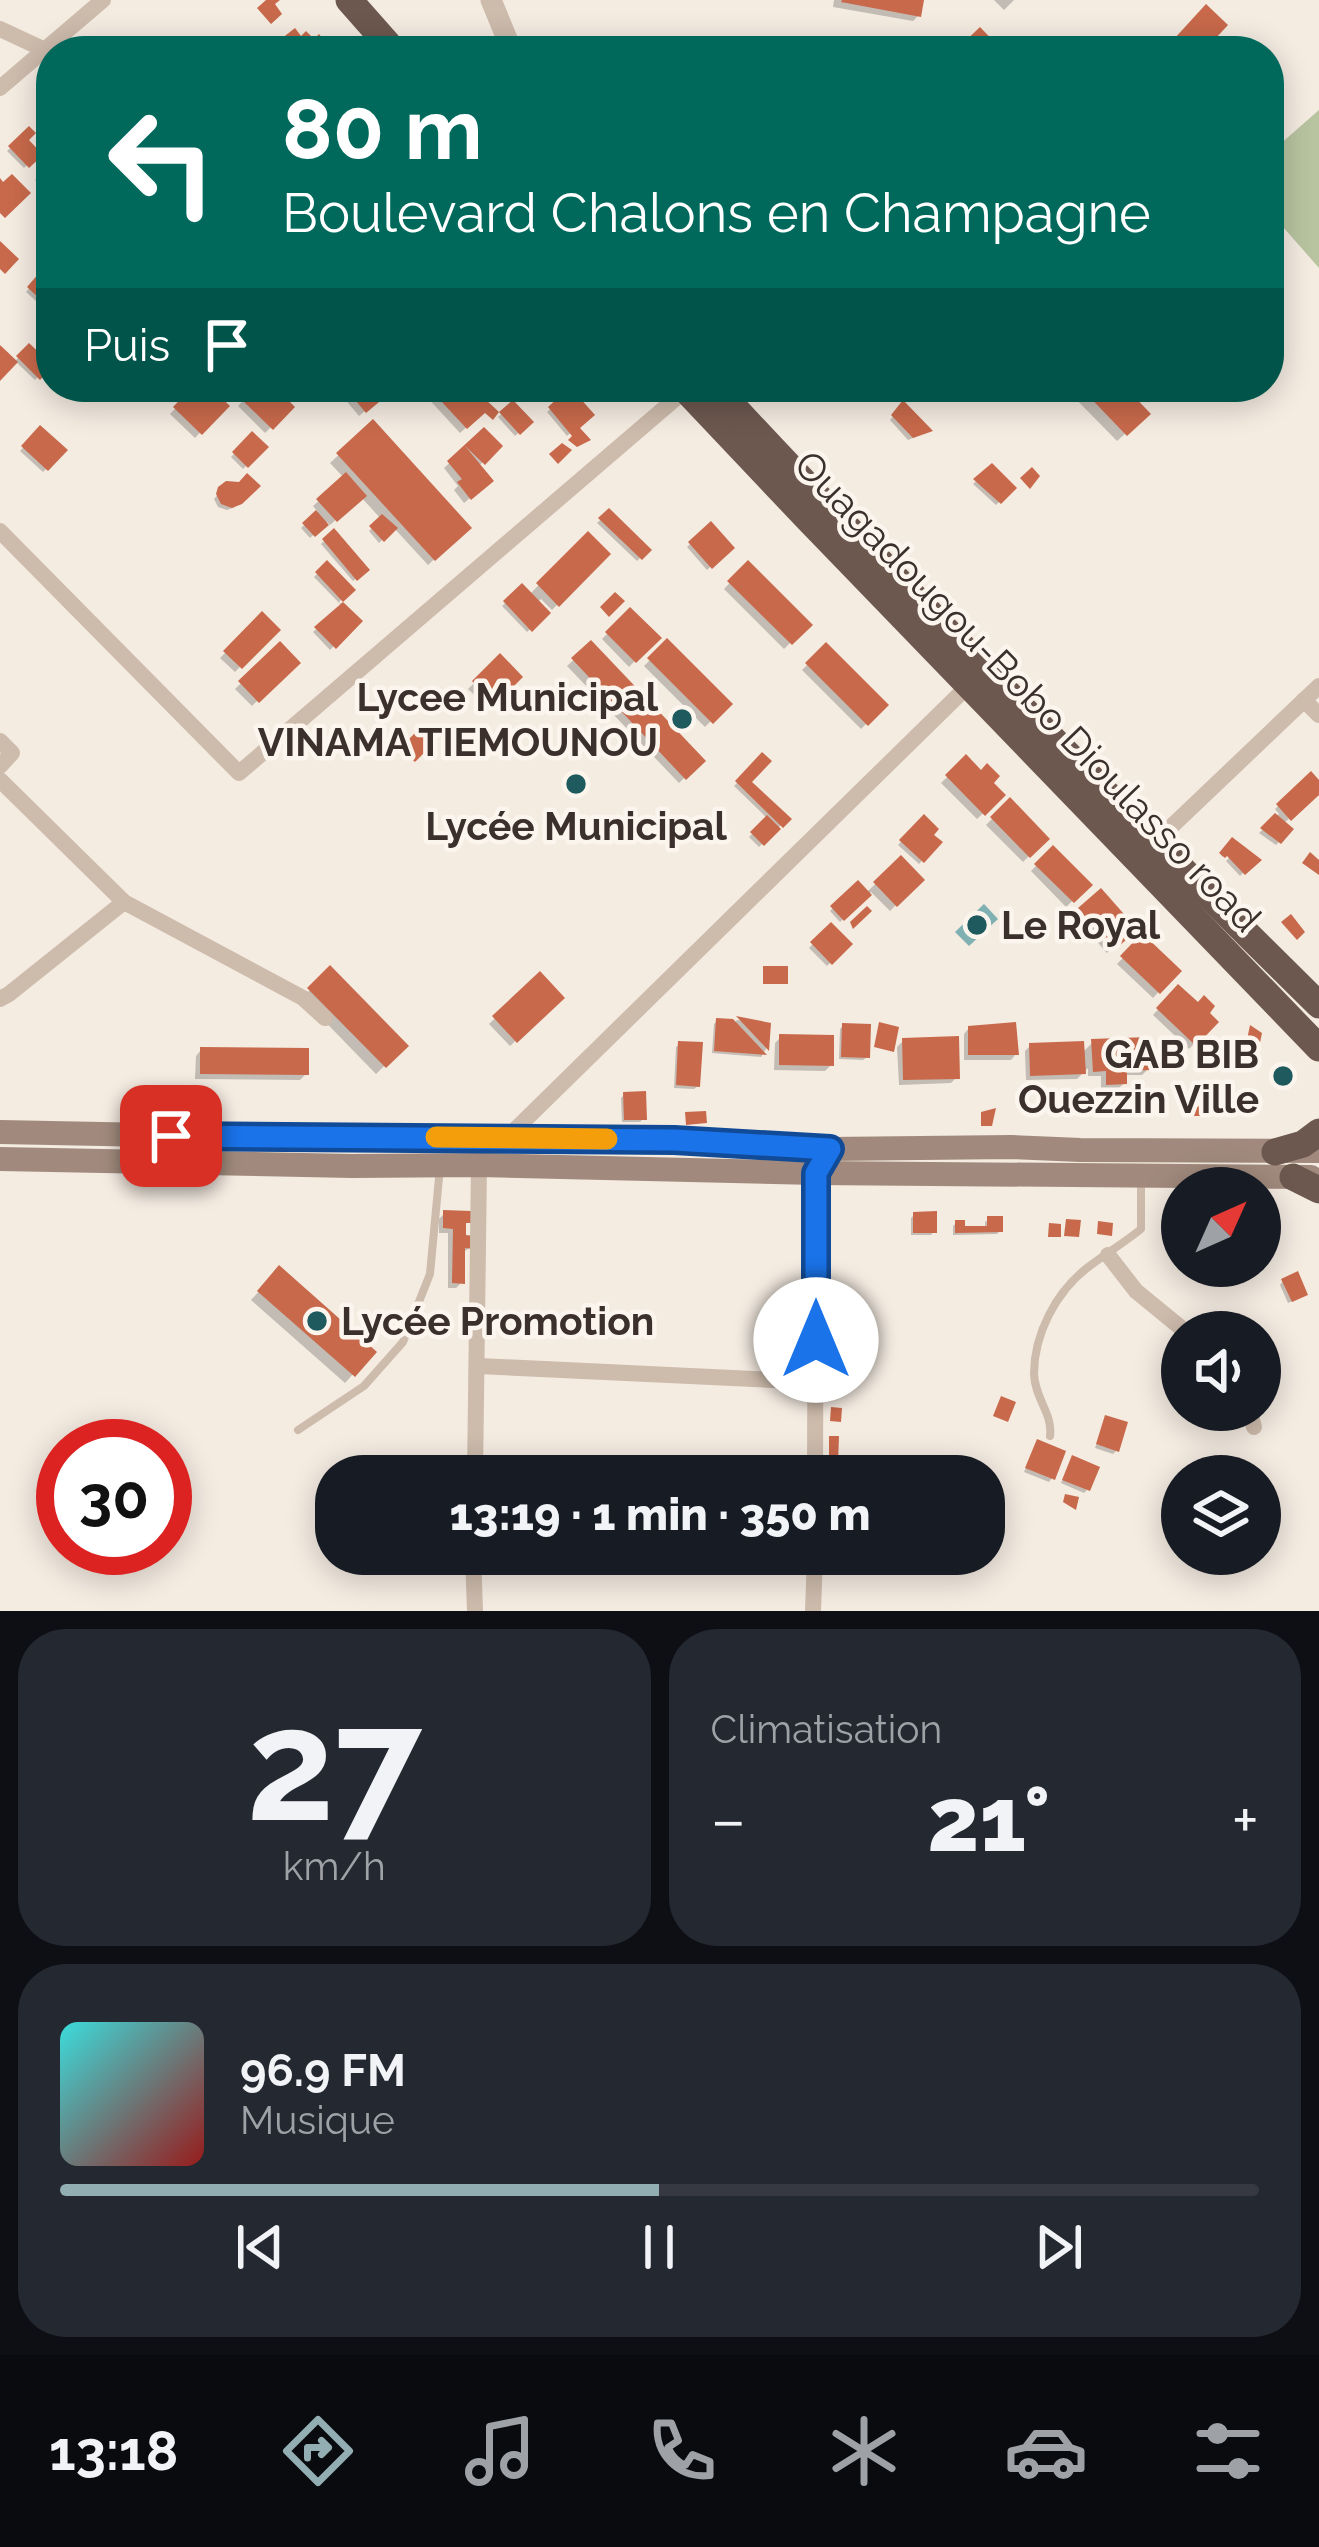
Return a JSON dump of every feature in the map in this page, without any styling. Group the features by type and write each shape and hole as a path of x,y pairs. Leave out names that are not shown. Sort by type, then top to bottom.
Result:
{"highway":[{"path":"349,0 381,36"},
{"name":"Ouagadougou-Bobo Dioulasso road","path":"699,402 806,518 978,677"},
{"name":"Ouagadougou-Bobo Dioulasso road","path":"730,402 978,677 1146,850 1319,1048"},
{"name":"Ouagadougou-Bobo Dioulasso road","path":"1146,850 1319,1005"},
{"path":"1296,1027 1319,1060"},
{"path":"1275,1152 1303,1144 1319,1132"},
{"path":"1306,1177 1319,1190"}],"main road":[{"path":"0,1132 674,1140 830,1149 1319,1151"},
{"path":"0,1160 1306,1177"}],"street":[{"path":"62,36 104,0"},
{"path":"491,0 506,36"},
{"path":"0,29 36,46"},
{"path":"0,88 36,58"},
{"path":"0,531 239,773 670,402"},
{"path":"476,1455 479,1165 978,677"},
{"path":"1146,850 1319,686"},
{"path":"1304,700 1319,715"},
{"path":"0,741 12,753 0,766"},
{"path":"0,780 124,902 303,998 325,1018"},
{"path":"0,998 124,902"},
{"path":"815,1455 816,1173 830,1149"},
{"path":"1108,1255 1161,1313"},
{"path":"478,1366 817,1382"},
{"path":"474,1575 475,1611"},
{"path":"813,1611 814,1575"}],"lane":[{"path":"298,1430 364,1386 403,1342 430,1274 440,1166"},
{"path":"1050,1436 1052,1424 1035,1392 1040,1338 1051,1310 1070,1283 1141,1229 1141,1176"}],"green space":[{"path":"1319,110 1319,268 1284,228 1284,141"}],"water":[{"name":"Le Royal","path":"984,904 998,919 969,946 955,932"}],"building":[{"path":"266,0 280,0 275,4 282,14 271,24 257,8"},
{"path":"842,0 924,0 921,17"},
{"path":"1206,4 1228,25 1218,36 1177,36"},
{"path":"29,126 36,133 29,140 36,148 36,162 29,168 8,146"},
{"path":"12,174 31,193 5,218 0,213 0,178 3,182"},
{"path":"0,241 19,259 5,274 0,269"},
{"path":"29,343 36,350 36,376 16,356"},
{"path":"0,345 18,362 0,381"},
{"path":"178,402 226,402 230,406 202,435 173,407"},
{"path":"244,402 290,402 295,407 273,430"},
{"path":"357,402 379,402 366,413"},
{"path":"442,402 488,402 499,412 493,420 485,413 467,429"},
{"path":"515,402 534,422 520,435 499,412"},
{"path":"554,402 583,402 595,415 580,428 591,440 577,447 548,407"},
{"path":"905,402 933,431 913,438 891,415"},
{"path":"1094,402 1139,402 1151,414 1127,436"},
{"path":"373,419 472,528 435,561 336,453"},
{"path":"40,425 68,450 48,471 21,446"},
{"path":"484,427 503,446 485,465 465,446 494,481 471,500 447,461"},
{"path":"252,431 269,447 248,468 232,452"},
{"path":"562,443 572,450 558,464 549,454"},
{"path":"992,463 1017,488 1001,504 973,479"},
{"path":"1032,467 1040,476 1030,489 1020,478"},
{"path":"346,472 367,496 337,522 316,499"},
{"path":"247,473 261,486 242,504 232,508 221,504 218,487 226,481 239,482"},
{"path":"609,508 652,550 642,560 598,518"},
{"path":"316,510 329,525 315,537 302,523"},
{"path":"382,514 398,528 384,542 369,526"},
{"path":"711,521 735,548 712,569 688,542"},
{"path":"334,528 370,570 357,581 322,539"},
{"path":"588,531 611,554 559,607 536,583"},
{"path":"327,560 356,590 343,602 315,572"},
{"path":"748,560 813,625 792,645 727,581"},
{"path":"522,583 551,613 532,632 503,601"},
{"path":"615,592 625,601 609,617 600,607"},
{"path":"343,602 363,621 336,649 314,627"},
{"path":"630,607 662,638 636,663 605,632"},
{"path":"262,611 281,630 242,669 223,651"},
{"path":"667,638 733,704 713,724 647,658"},
{"name":"Lycée Municipal","path":"591,640 706,761 686,780 571,658"},
{"path":"280,641 301,663 259,703 238,681"},
{"path":"826,642 889,705 868,726 805,663"},
{"path":"500,653 523,677 495,705 472,681"},
{"path":"419,729 433,744 415,762 400,748"},
{"path":"762,752 772,761 752,782 792,819 783,828 735,781"},
{"path":"966,754 981,770 987,763 1000,776 994,783 1006,795 985,816 945,775"},
{"path":"1311,771 1319,780 1319,795 1291,821 1276,804"},
{"path":"1010,797 1050,839 1030,858 990,817"},
{"path":"1275,813 1294,829 1281,844 1260,828"},
{"path":"924,814 939,829 934,835 943,842 924,863 899,840"},
{"path":"767,815 781,829 764,846 750,832"},
{"path":"1232,837 1262,860 1245,875 1219,853"},
{"path":"1053,845 1093,885 1074,903 1034,864"},
{"path":"1310,852 1319,860 1319,875 1302,863"},
{"path":"901,855 925,880 897,907 873,882"},
{"path":"858,880 872,895 844,921 830,906"},
{"path":"1101,888 1138,930 1114,950 1078,908"},
{"path":"867,906 872,911 853,929 850,922"},
{"path":"1291,914 1305,932 1297,940 1281,922"},
{"path":"831,922 853,944 832,965 810,942"},
{"path":"1142,933 1182,971 1160,994 1120,956"},
{"path":"330,965 409,1046 386,1068 307,988"},
{"path":"763,966 788,966 788,984 763,984"},
{"path":"540,971 565,998 517,1043 492,1016"},
{"path":"1178,984 1198,1002 1204,995 1215,1006 1210,1013 1219,1022 1196,1046 1156,1008"},
{"path":"736,1016 771,1023 769,1051"},
{"path":"716,1018 733,1019 767,1055 714,1051"},
{"path":"879,1022 899,1027 894,1052 874,1047"},
{"path":"1016,1022 1019,1055 968,1055 968,1026"},
{"path":"842,1023 871,1024 870,1058 841,1057"},
{"path":"1250,1025 1262,1033 1256,1062 1243,1060"},
{"path":"779,1034 834,1035 834,1066 779,1065"},
{"path":"959,1036 960,1079 903,1080 902,1038"},
{"path":"1150,1037 1151,1070 1127,1071 1127,1084 1106,1085 1106,1071 1093,1072 1091,1039"},
{"path":"678,1041 703,1042 700,1087 676,1085"},
{"path":"1084,1041 1086,1074 1030,1076 1029,1043"},
{"path":"200,1047 309,1048 309,1075 200,1074"},
{"name":"GAB BIB Ouezzin Ville","path":"1283,1065 1294,1076 1283,1087 1272,1076"},
{"path":"646,1091 647,1120 624,1120 623,1092"},
{"path":"1206,1106 1206,1116 1190,1116 1189,1107"},
{"path":"996,1108 992,1126 981,1126 981,1112"},
{"path":"706,1111 707,1123 686,1125 685,1112"},
{"path":"443,1210 471,1211 466,1235 474,1236 474,1249 465,1248 465,1284 452,1283 453,1229 443,1228"},
{"path":"937,1211 937,1233 913,1233 913,1212"},
{"path":"987,1216 1003,1216 1003,1232 955,1233 955,1220 965,1220 965,1226 987,1226"},
{"path":"1066,1219 1081,1220 1079,1237 1064,1236"},
{"path":"1098,1221 1113,1223 1112,1236 1097,1234"},
{"path":"1049,1223 1061,1224 1061,1237 1048,1237"},
{"name":"Lycée Promotion","path":"279,1265 377,1352 355,1377 257,1291"},
{"path":"1298,1271 1308,1295 1292,1302 1281,1279"},
{"path":"830,1337 842,1339 838,1361 827,1359"},
{"path":"1001,1396 1016,1402 1008,1422 993,1416"},
{"path":"831,1407 842,1408 841,1422 830,1421"},
{"path":"1105,1415 1128,1422 1119,1452 1096,1444"},
{"path":"829,1436 839,1436 838,1455 829,1455"},
{"path":"1037,1439 1066,1451 1055,1480 1025,1468"},
{"path":"1072,1455 1100,1467 1090,1491 1062,1480"},
{"path":"1065,1494 1079,1497 1076,1510 1063,1502"}],"slow traffic":[{"path":"436,1137 607,1139"}],"place":[{"name":"Lycee Municipal VINAMA TIEMOUNOU","path":"682,719"},
{"name":"Lycée Municipal","path":"576,784"},
{"name":"Le Royal","path":"977,925"},
{"name":"GAB BIB Ouezzin Ville","path":"1283,1076"},
{"name":"Lycée Promotion","path":"317,1321"}],"route":[{"path":"171,1136 674,1140 830,1149 816,1173 816,1340"}]}
